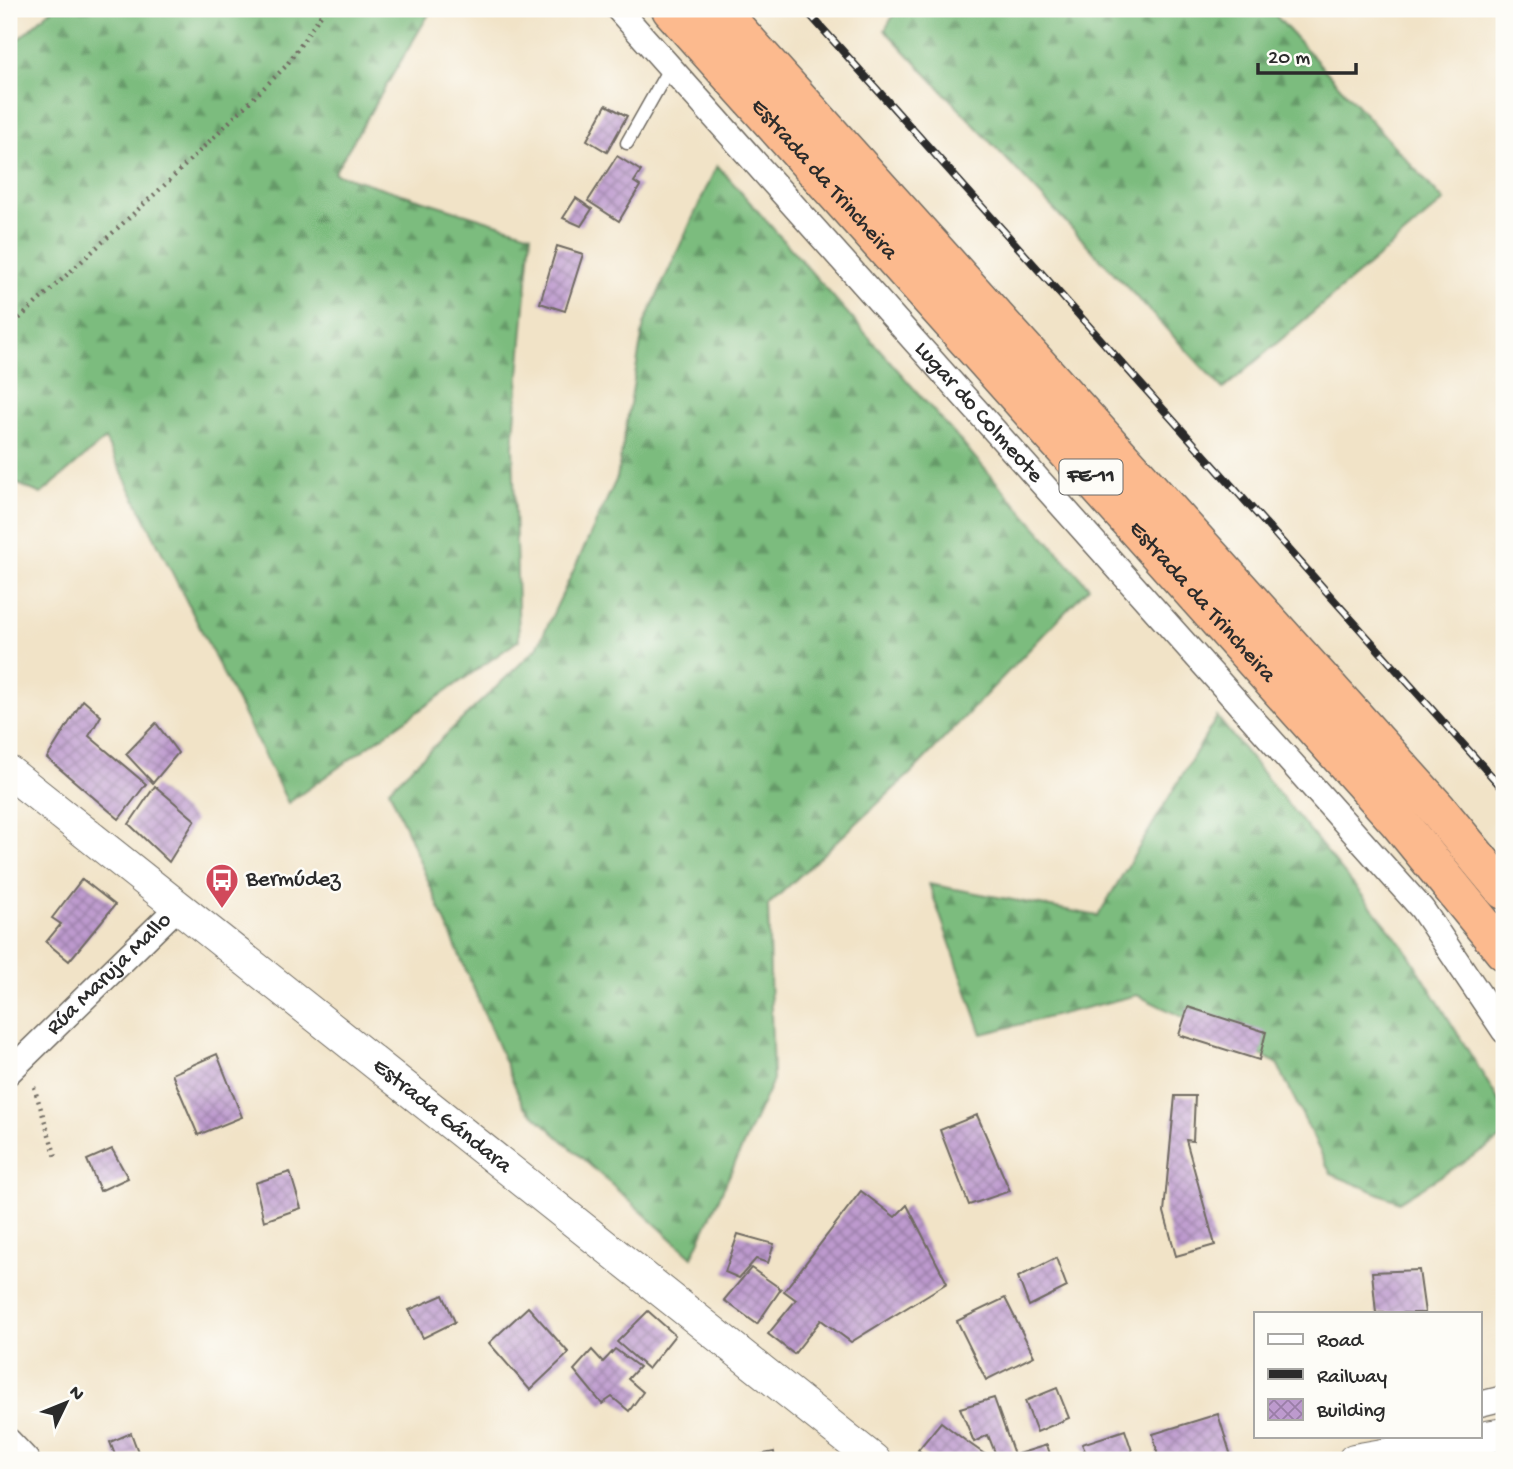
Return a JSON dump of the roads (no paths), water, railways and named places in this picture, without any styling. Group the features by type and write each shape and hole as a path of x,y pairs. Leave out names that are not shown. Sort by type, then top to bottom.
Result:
{"highway":[{"name":"Estrada da Trincheira","path":"671,9 1398,821 1504,951"},
{"name":"Estrada da Trincheira","path":"718,9 1428,800 1504,890"}],"street":[{"name":"Lugar do Colmeote","path":"618,9 1422,909 1504,1031"},
{"name":"Estrada Gándara","path":"9,772 180,905 874,1460"},
{"name":"Rúa Maruja Mallo","path":"17,1064 180,905"},
{"path":"1482,1404 1504,1398"},
{"path":"1369,1453 1441,1452 1504,1437"},
{"path":"1482,1460 1504,1437"},
{"path":"9,1441 27,1460"}],"lane":[{"path":"627,143 670,67"}],"railway":[{"path":"805,9 1504,790"}],"place":[{"name":"Bermúdez","path":"222,910"}]}
